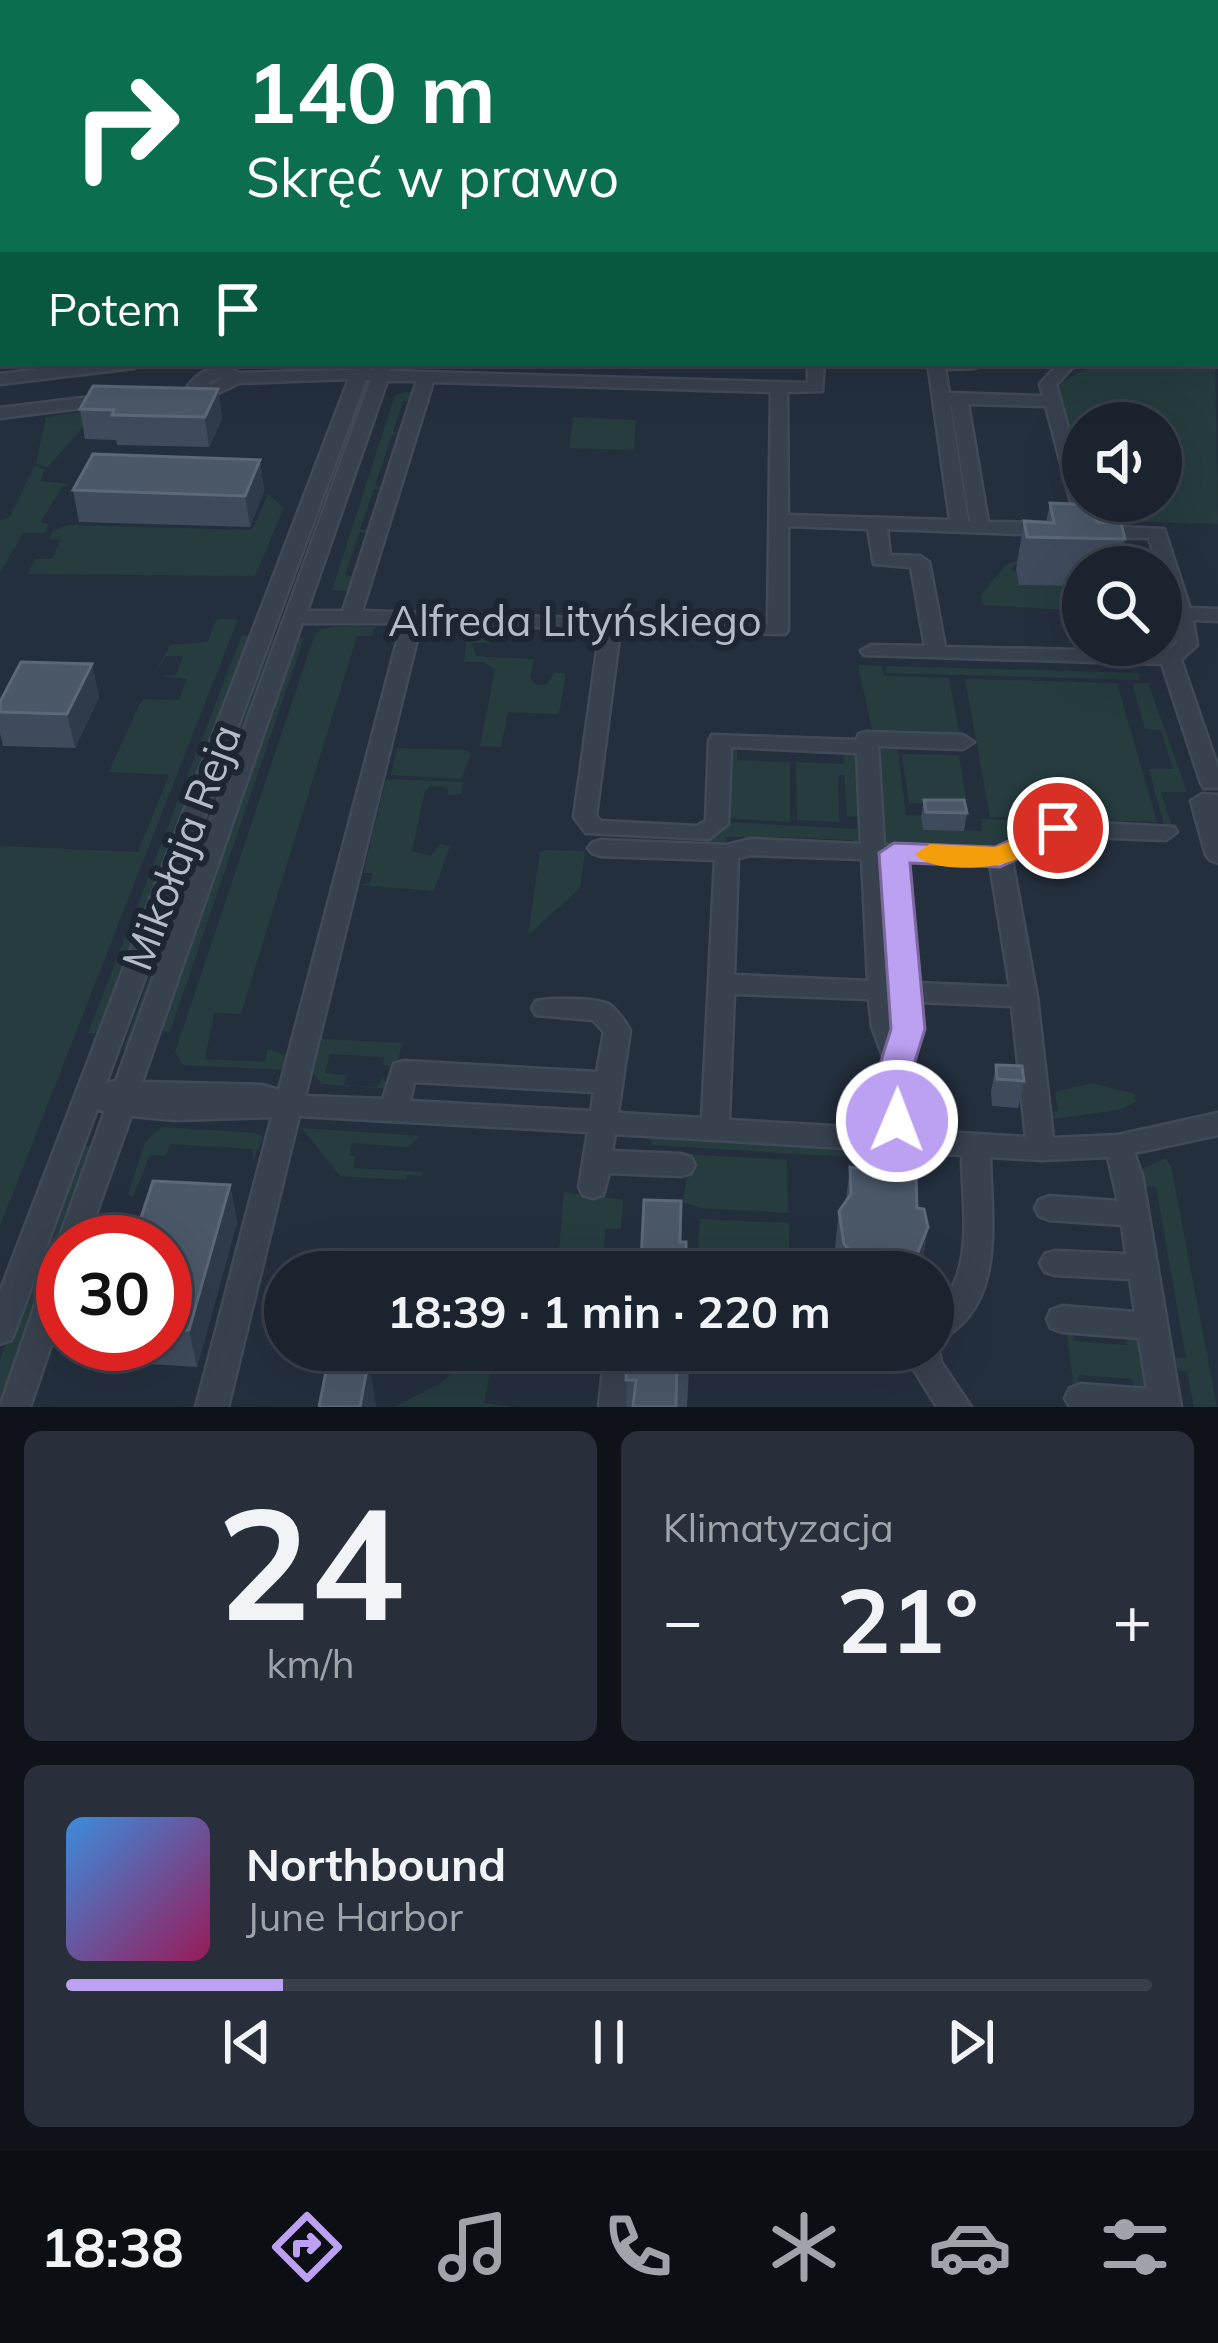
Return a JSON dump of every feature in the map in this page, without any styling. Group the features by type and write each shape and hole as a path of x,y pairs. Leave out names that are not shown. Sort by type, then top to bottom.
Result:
{"street":[{"path":"0,379 109,366"},
{"path":"649,383 650,366"},
{"path":"738,386 739,366"},
{"path":"187,389 204,376 231,371 362,369 426,378 477,371 816,388 816,366"},
{"path":"937,366 950,398 970,526"},
{"path":"1065,366 1048,384 1088,530"},
{"name":"Mikołaja Reja","path":"0,1330 362,369"},
{"name":"Mikołaja Reja","path":"82,1215 382,370"},
{"path":"350,619 426,378"},
{"name":"Alfreda Lityńskiego","path":"295,617 412,621 445,617 778,630 778,387"},
{"path":"0,413 123,398"},
{"path":"950,398 1054,400"},
{"path":"778,520 1156,532 1160,546"},
{"path":"877,524 881,560 920,562 936,652"},
{"path":"1182,649 1187,645 1182,614 1218,614"},
{"path":"212,1407 412,621"},
{"path":"611,624 585,817 594,828 701,834 717,824 720,740 868,747"},
{"path":"871,651 1062,655"},
{"path":"1173,666 1215,792 1202,801 1218,855"},
{"path":"896,1142 898,1061 885,1027 893,991 884,852 867,739 963,742"},
{"path":"600,848 727,853 751,847 1000,857 1058,828 1166,832"},
{"path":"715,1130 727,853"},
{"path":"1000,857 1024,997 1041,1149"},
{"path":"722,984 1024,997"},
{"path":"545,1008 600,1011 617,1030 594,1174 681,1165"},
{"path":"394,1111 403,1071 610,1082"},
{"path":"88,1096 217,1110 291,1105 1041,1149 1118,1146 1218,1124"},
{"path":"1081,1398 1165,1406 1134,1214 1118,1146"},
{"path":"954,1312 962,1306 977,1265 976,1147"},
{"path":"1049,1208 1134,1214"},
{"path":"1055,1263 1142,1267"},
{"path":"1062,1319 1152,1326"},
{"path":"14,1407 36,1345"},
{"path":"615,1407 618,1371"},
{"path":"930,1371 955,1407"}],"green space":[{"path":"1099,366 1215,366 1218,524 1154,522 1182,522 1182,402 1063,402 1059,385"},
{"path":"415,392 412,401 403,401 393,432 402,433 392,435 375,485 384,489 374,489 360,529 370,531 359,533 345,575 355,577 350,591 332,590 395,395"},
{"path":"99,409 47,468 36,463 46,417"},
{"path":"573,417 636,420 634,450 569,448"},
{"path":"35,465 45,470 40,481 69,484 62,487 41,522 49,524 45,533 23,533 0,573 0,520 9,518"},
{"path":"268,494 284,508 255,576 28,574 35,559 52,559 61,539 49,539 54,530 69,525 252,530"},
{"path":"1030,554 1036,565 1015,564 1011,569 1019,585 1062,586 1062,610 983,605 981,595 1005,566"},
{"path":"217,619 238,619 0,1226 0,846 138,852 169,775 109,772 144,699 179,700 187,679 162,676 176,675 183,656 166,656 154,675 170,645 207,642"},
{"path":"375,627 372,636 357,636 241,1014 214,1013 205,1059 265,1062 268,1049 284,1055 292,1042 289,1070 183,1065 175,1052 314,637 320,629"},
{"path":"242,635 251,636 99,1033 88,1033"},
{"path":"268,636 279,637 131,1049 123,1049 161,945 183,865"},
{"path":"296,637 304,638 170,1032 158,1031"},
{"path":"491,639 490,643 472,643 476,656 534,659 530,678 535,684 547,685 554,672 566,674 559,714 508,712 501,747 480,746 495,670 484,662 464,662 466,641"},
{"path":"858,665 882,666 884,676 949,678 960,737 873,734"},
{"path":"886,666 1138,673 1140,680 887,673"},
{"path":"965,679 1117,683 1157,822 990,817"},
{"path":"1132,683 1148,683 1187,792 1161,792 1172,827 1052,823 987,853 978,852 976,845 882,845 873,744 897,744 906,815 921,816 924,830 982,831 981,819 1164,825 1149,769 1173,769 1161,730 1145,729"},
{"path":"737,743 737,760 790,762 790,822 724,818 727,748"},
{"path":"397,748 471,754 461,779 391,775"},
{"path":"844,748 861,753 864,845 854,845 853,840 775,837 774,842 726,837 726,850 719,850 719,843 704,842 726,822 857,829 857,817 847,816 844,775 838,776 839,822 797,820 796,762 844,764"},
{"path":"902,754 959,755 967,805 909,803"},
{"path":"386,779 463,782 461,794 448,795 447,787 430,786 425,791 412,851 431,856 440,844 450,846 434,891 360,885 371,882 372,873 363,873"},
{"path":"585,851 580,888 528,935 540,852"},
{"path":"322,1039 402,1043 398,1060 390,1066 383,1065 384,1057 330,1054 325,1073 346,1075 344,1085 377,1087 383,1078 391,1089 322,1084 313,1073"},
{"path":"1092,1083 1135,1094 1136,1102 1119,1110 1046,1120 1049,1112 1058,1111 1055,1092"},
{"path":"162,1127 263,1137 253,1161 252,1149 170,1144 166,1156 150,1155 133,1197 128,1194 145,1142"},
{"path":"302,1128 420,1136 408,1147 352,1143 349,1155 355,1156 353,1168 423,1172 422,1176 407,1175 406,1180 340,1176"},
{"path":"648,1135 852,1148 848,1157 652,1145"},
{"path":"79,1146 96,1146 71,1215 54,1215"},
{"path":"603,1149 787,1160 788,1213 701,1208 683,1202 689,1160 612,1156"},
{"path":"1166,1158 1217,1407 1194,1407 1187,1371 1172,1370 1170,1358 1186,1358 1156,1187 1140,1186 1138,1171"},
{"path":"564,1192 623,1200 621,1229 605,1229 604,1251 559,1251"},
{"path":"700,1219 789,1223 789,1251 698,1251"},
{"path":"36,1262 36,1309 0,1407 0,1360"},
{"path":"1066,1327 1071,1327 1074,1341 1127,1345 1127,1333 1141,1338 1151,1380 1146,1391 1135,1393 1132,1379 1079,1375 1080,1390 1074,1389"},
{"path":"454,1371 491,1371 484,1403 516,1407 395,1407"}],"building":[{"path":"93,386 218,389 205,417 112,415 114,410 80,409"},
{"path":"93,454 260,460 245,496 73,490"},
{"path":"1050,503 1062,504 1062,522 1121,523 1125,539 1027,537 1024,521 1054,523"},
{"path":"21,662 92,664 67,714 0,712 0,702"},
{"path":"924,800 964,800 967,813 926,812"},
{"path":"996,1065 1022,1066 1024,1081 997,1079"},
{"path":"850,1167 900,1176 899,1172 916,1173 917,1208 924,1209 928,1227 918,1251 850,1251 844,1244 839,1211 851,1194"},
{"path":"153,1181 230,1185 192,1319 192,1215 142,1215"},
{"path":"644,1200 681,1201 680,1242 686,1242 686,1251 642,1251"},
{"path":"326,1371 366,1371 360,1407 319,1407"},
{"path":"627,1371 677,1371 676,1407 633,1407 636,1380 626,1380"}],"slow traffic":[{"path":"930,854 1000,857 1016,849"}],"route":[{"path":"897,1121 898,1061 908,1029 894,853 1000,857 1058,828"}]}
